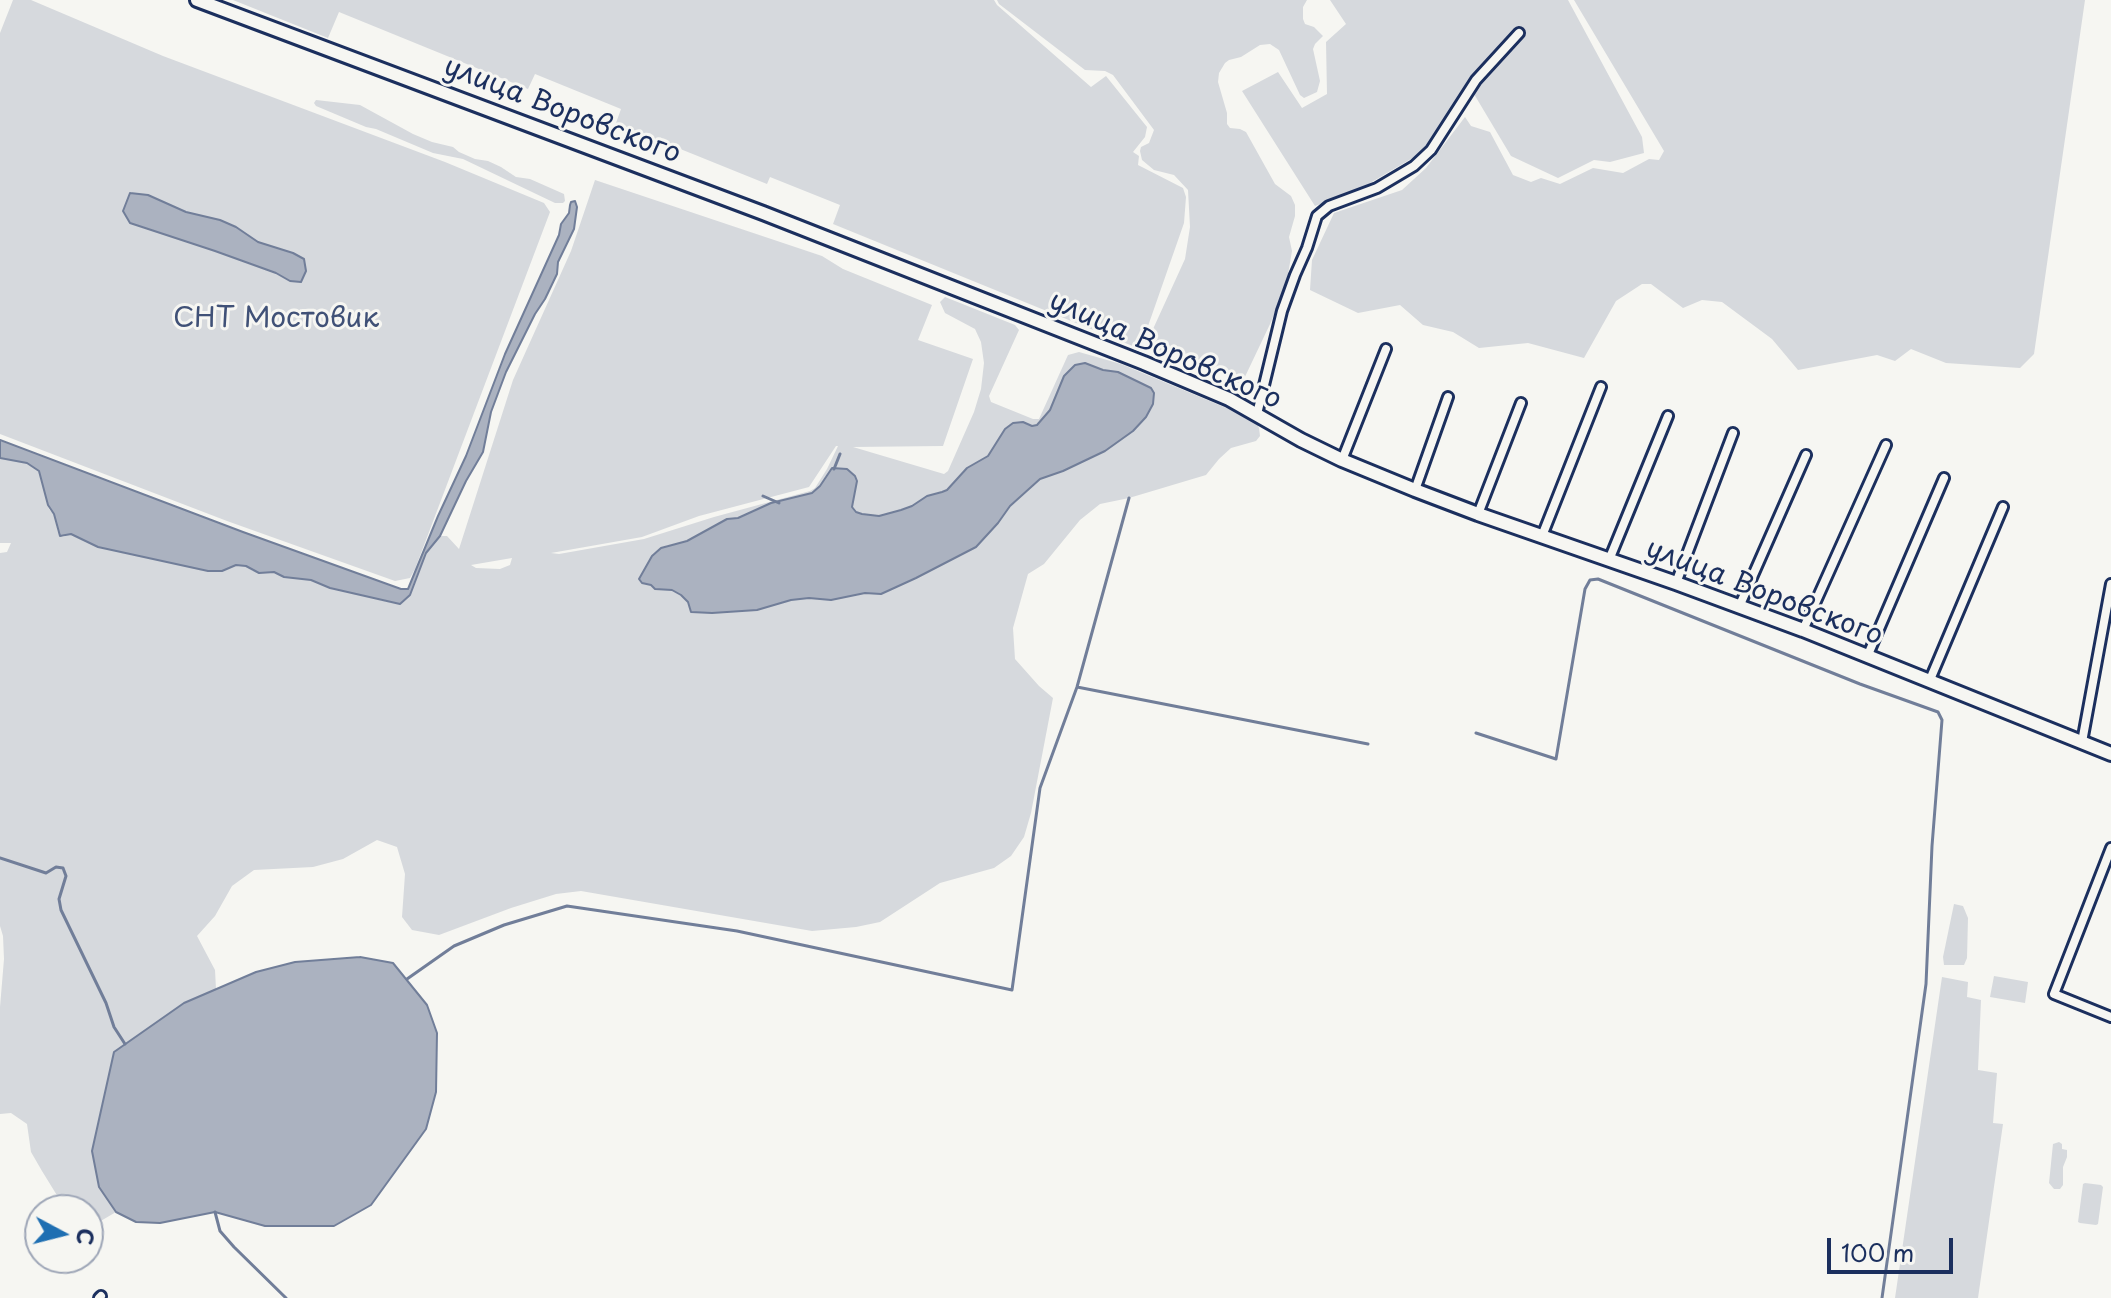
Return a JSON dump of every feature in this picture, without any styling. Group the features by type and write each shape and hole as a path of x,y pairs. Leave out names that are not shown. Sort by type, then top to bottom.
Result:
{"main road":[{"name":"улица Воровского","path":"197,0 792,225 1144,363 1229,399 1342,460 1415,490 1803,630 2111,754"}],"street":[{"path":"1257,414 1282,311 1317,216 1329,206 1377,188 1414,166 1431,150 1476,80 1519,33"},
{"path":"1342,460 1386,349"},
{"path":"1542,536 1601,387"},
{"path":"1415,490 1448,397"},
{"path":"1478,514 1521,403"},
{"path":"1609,560 1668,416"},
{"path":"1676,583 1733,433"},
{"path":"1803,630 1886,445"},
{"path":"1739,607 1806,455"},
{"path":"1867,657 1944,478"},
{"path":"1929,682 2003,507"},
{"path":"2082,742 2111,584"},
{"path":"2111,848 2054,994 2111,1017"}],"green space":[{"name":"СНТ Мостовик","path":"13,0 31,0 163,56 445,162 544,203 550,212 410,578 395,581 0,434 0,33"},
{"path":"233,0 994,0 1091,87 1106,76 1147,127 1145,137 1133,152 1139,156 1138,165 1183,188 1186,197 1184,223 1140,349 833,224 840,205 770,177 767,184 616,123 621,109 535,74 528,89 339,12 328,38"},
{"path":"997,0 1307,0 1303,7 1305,24 1314,27 1323,36 1313,49 1320,81 1317,92 1304,98 1300,95 1279,50 1270,44 1260,45 1241,57 1229,60 1219,73 1227,124 1230,128 1246,132 1275,184 1291,196 1295,205 1289,237 1292,251 1287,280 1242,383 1193,363 1179,347 1163,351 1152,349 1149,345 1148,340 1185,259 1190,227 1188,190 1174,175 1154,170 1142,160 1141,147 1149,143 1154,130 1113,75 1105,71 1085,70"},
{"path":"1330,0 1568,0 1642,137 1644,153 1610,162 1594,160 1558,178 1511,156 1468,84 1435,136 1416,156 1360,189 1315,206 1242,91 1278,72 1302,108 1327,94 1326,42 1346,24"},
{"path":"1574,0 2085,0 2034,354 2020,368 1946,363 1911,349 1895,361 1877,355 1798,370 1772,339 1722,302 1702,300 1683,308 1651,284 1642,284 1616,301 1584,358 1528,343 1479,348 1453,332 1423,325 1400,305 1358,313 1310,290 1312,260 1334,213 1402,190 1426,168 1465,117 1471,126 1490,132 1513,175 1531,182 1541,178 1560,184 1593,168 1623,173 1649,159 1659,160 1664,151"},
{"path":"316,100 360,105 413,134 453,147 475,159 501,167 516,177 530,179 564,194 565,201 555,203 463,159 433,153 366,127 316,106"},
{"path":"595,180 822,256 843,269 932,305 918,340 973,359 943,446 853,447 944,474 948,471 974,412 984,363 981,342 975,329 945,313 940,302 945,297 1015,325 1019,330 989,396 991,402 1039,419 1068,355 1079,352 1121,364 1248,417 1256,422 1260,436 1256,441 1231,448 1206,475 1100,504 1080,520 1044,564 1028,574 1013,628 1015,659 1053,698 1024,837 1011,856 994,868 940,883 880,922 856,927 812,931 581,891 556,894 439,935 412,930 402,917 405,874 397,847 377,840 343,859 313,867 254,870 232,886 215,916 197,936 215,970 216,989 184,1003 99,1187 104,1194 56,1194 31,1152 27,1124 11,1113 0,1114 0,1007 4,959 0,926 0,553 7,552 11,543 0,543 0,458 27,463 39,471 49,509 63,537 71,534 98,547 208,571 246,566 253,571 311,580 330,588 393,603 414,586 426,553 440,536 447,536 459,549 513,380 571,251","holes":["1085,363 1118,372 1151,388 1154,393 1153,404 1146,417 1133,431 1105,451 1040,478 965,553 881,594 865,593 831,600 809,598 757,610 696,613 691,612 688,602 681,595 672,590 655,589 641,575 652,556 666,546 686,541 727,519 738,518 771,503 812,493 826,476 853,498 852,507 856,512 879,516 912,506 927,496 947,490 967,468 988,456 997,443 1023,422 1037,425 1050,410 1064,376 1075,365","836,446 827,469 810,491 644,539 551,553 642,537 699,516 809,487","512,558 510,565 500,569 471,565"]},
{"path":"1954,904 1963,906 1968,918 1967,958 1964,965 1944,965 1943,957"},
{"path":"1994,976 2028,982 2025,1003 1990,997"},
{"path":"1942,977 1968,982 1967,997 1981,1000 1978,1070 1997,1073 1993,1123 2003,1124 1978,1298 1895,1298"},
{"path":"2059,1142 2062,1149 2067,1150 2067,1157 2063,1167 2063,1185 2060,1189 2054,1189 2049,1183 2053,1144"},
{"path":"2085,1183 2103,1187 2096,1225 2078,1222"},
{"path":"104,1194 116,1212 104,1219"}],"shaded area":[{"path":"130,193 148,195 186,212 220,220 258,242 293,253 304,259 306,271 301,282 290,281 276,273 130,223 123,211"},
{"path":"575,201 574,229 558,262 557,274 506,372 491,412 483,452 440,536 426,553 410,595 400,604 330,588 311,580 284,577 274,572 259,573 246,566 208,571 98,547 71,534 60,536 39,471 27,463 0,458 0,440 243,532 408,589 466,456 505,354 559,235 561,224 569,213 571,202"},
{"path":"1085,363 1118,372 1151,388 1153,404 1146,417 1133,431 1105,451 1040,479 1010,506 976,547 916,578 881,594 865,593 831,600 791,600 757,610 712,613 691,612 688,602 681,595 672,590 655,589 639,579 652,556 661,548 687,541 727,519 738,518 771,503 812,493 832,468 847,469 855,476 857,481 852,507 862,514 879,516 901,510 927,496 947,490 967,468 988,456 1005,429 1013,423 1037,425 1050,410 1064,376 1075,365"},
{"path":"360,957 393,963 427,1005 437,1033 436,1092 426,1129 371,1205 334,1226 265,1226 215,1212 160,1223 136,1222 116,1212 99,1187 92,1151 114,1052 184,1003 256,972 295,962"}],"waterway":[{"path":"834,469 840,454"},
{"path":"763,496 779,503"},
{"path":"407,979 454,946 504,925 567,906 737,931 1012,990 1040,788 1077,687 1129,498"},
{"path":"1476,733 1556,759 1585,589 1590,580 1598,579 1938,712 1942,720 1926,984 1882,1298"},
{"path":"1077,687 1368,744"},
{"path":"0,858 46,873 56,867 63,868 66,876 59,899 61,910 106,1003 114,1027 125,1044"},
{"path":"215,1212 220,1231 286,1298"}]}
